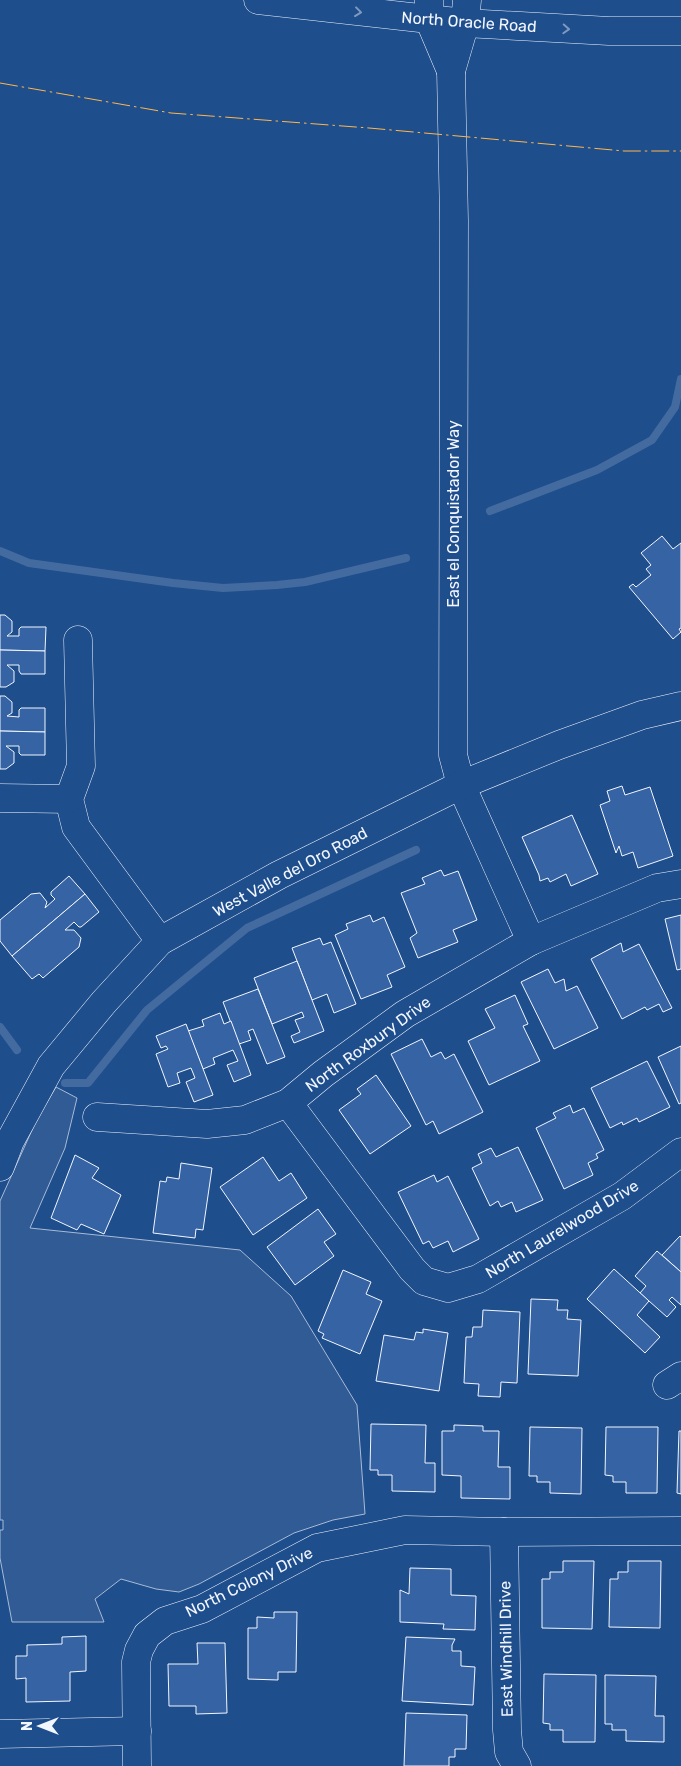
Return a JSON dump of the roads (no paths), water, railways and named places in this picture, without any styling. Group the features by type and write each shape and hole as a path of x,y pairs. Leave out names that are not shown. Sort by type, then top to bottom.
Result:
{"main road":[{"name":"North Oracle Road","path":"258,0 466,11 610,31 681,31"},
{"path":"429,10 451,71"},
{"path":"451,71 466,11"},
{"name":"East el Conquistador Way","path":"451,71 454,221 453,755 461,785 531,941"},
{"path":"78,640 81,766 69,799 76,827 160,941"},
{"name":"West Valle del Oro Road","path":"0,1167 10,1140 51,1066 104,1002 160,941 279,875 461,785 559,745 642,715 681,706"},
{"path":"0,798 69,799"},
{"name":"North Roxbury Drive","path":"97,1118 207,1124 245,1120 288,1103 323,1074 405,1014 531,941 657,888 681,884"},
{"name":"North Laurelwood Drive","path":"288,1103 404,1259 433,1293 478,1279 622,1196 681,1152"},
{"name":"North Colony Drive","path":"137,1766 136,1662 139,1650 139,1637 147,1635 165,1622 202,1609 317,1548 405,1530 504,1532 681,1531"},
{"name":"East Windhill Drive","path":"504,1532 507,1730 509,1752 516,1766"},
{"path":"0,1734 137,1731"}],"waterway":[{"path":"490,511 597,470 652,440 675,407 681,379"},
{"path":"0,551 29,563 223,588 305,582 406,558"},
{"path":"65,1083 88,1083 147,1010 247,928 416,850"},
{"path":"0,1027 17,1050"}]}
